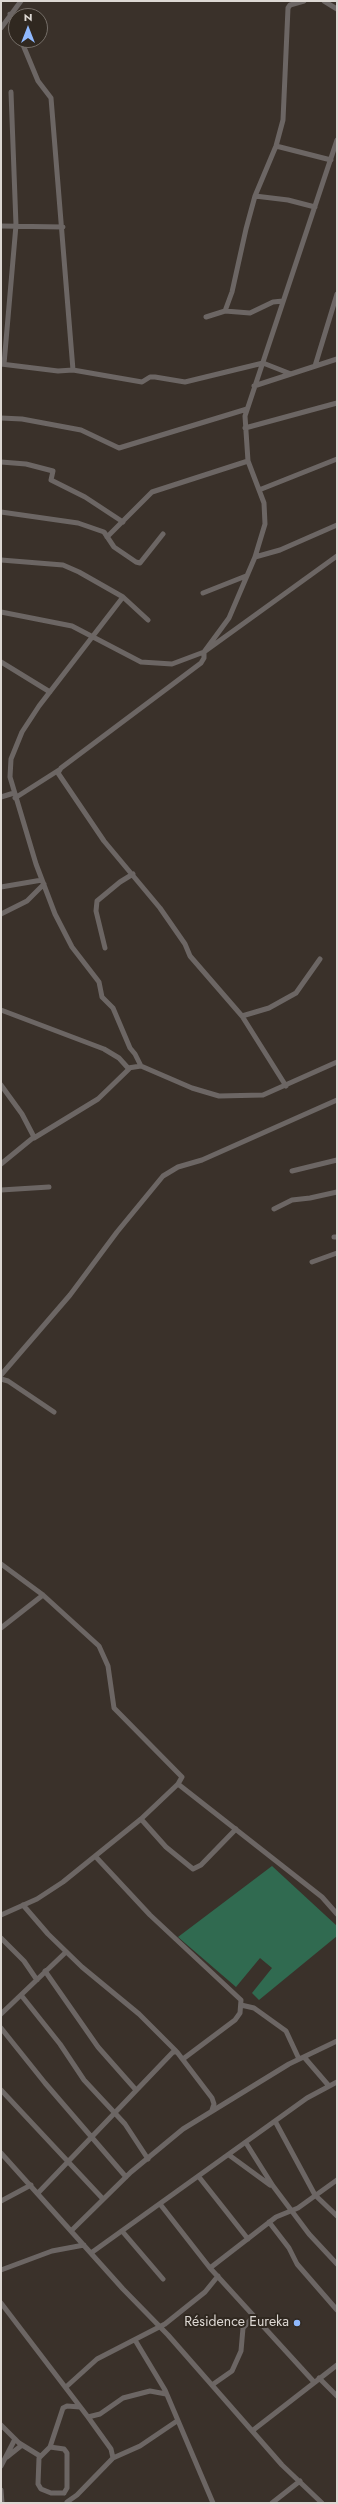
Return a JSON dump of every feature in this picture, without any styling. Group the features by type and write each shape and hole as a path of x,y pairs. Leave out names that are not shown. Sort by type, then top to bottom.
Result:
{"street":[{"path":"225,311 232,292 255,196 276,146 284,115 287,1"},
{"path":"288,8 290,5 304,1"},
{"path":"324,1 337,9"},
{"path":"1,28 8,17"},
{"path":"24,48 38,81 51,98 63,227 68,324 73,370"},
{"path":"11,92 16,226 2,364 58,370 73,370 142,382 150,377 185,382 263,362 291,374"},
{"path":"1,797 14,795 58,770 201,662 204,658 204,652 229,618 255,557 265,524 264,503 248,461 245,428 247,409 337,140"},
{"path":"276,146 331,160"},
{"path":"255,196 288,200 315,207"},
{"path":"1,226 63,227"},
{"path":"315,366 337,294"},
{"path":"206,317 225,311 250,313 273,302 283,301"},
{"path":"254,386 337,359"},
{"path":"245,428 337,403"},
{"path":"1,418 22,419 81,430 119,448 247,409"},
{"path":"259,490 337,459"},
{"path":"107,538 140,502 152,492 248,461"},
{"path":"1,462 26,464 53,471 51,480 85,497 123,522"},
{"path":"1,512 78,523 104,532 114,547 136,562 140,563 164,534"},
{"path":"255,557 280,550 337,525"},
{"path":"1,612 72,626 94,635 141,662 151,664 172,664 204,652 337,556"},
{"path":"1,560 63,565 123,596 148,620"},
{"path":"203,593 246,576"},
{"path":"123,596 50,692 22,732 13,751 10,767 14,795 43,882 72,947 99,982 102,997 113,1008 130,1048 141,1066"},
{"path":"1,662 50,692"},
{"path":"58,770 60,776 104,841 133,874 185,944 190,956 242,1016 286,1086"},
{"path":"106,948 96,911 97,901 120,882 133,874"},
{"path":"1,887 43,882"},
{"path":"1,914 28,901 43,882"},
{"path":"242,1016 269,1008 296,993 320,959"},
{"path":"1,1010 104,1049 130,1068"},
{"path":"1,1164 34,1138 98,1099 130,1068 141,1066 192,1088 219,1096 263,1095 337,1062"},
{"path":"1,1085 22,1114 34,1138"},
{"path":"1,1375 70,1295 163,1176 178,1167 202,1160 337,1100"},
{"path":"292,1171 337,1160"},
{"path":"1,1190 49,1187"},
{"path":"274,1209 292,1200 337,1192"},
{"path":"312,1262 337,1253"},
{"path":"1,1379 8,1381 54,1412"},
{"path":"1,1564 42,1596 99,1646 108,1666 114,1708 182,1776 178,1784 141,1819 63,1882 1,1916"},
{"path":"1,1628 42,1596"},
{"path":"178,1784 322,1897 337,1914"},
{"path":"141,1819 166,1847 193,1869 201,1865 236,1829"},
{"path":"95,1856 178,1942 236,1995 241,2005 240,2013 235,2020 183,2059"},
{"path":"23,1905 66,1952 139,2014 176,2051 212,2098 214,2104 212,2110"},
{"path":"1,1938 24,1960 36,1980"},
{"path":"1,2014 66,1952"},
{"path":"45,1971 98,2047 136,2090"},
{"path":"21,1995 60,2044 84,2080 132,2133 148,2159"},
{"path":"241,2005 254,2008 286,2031 302,2058 329,2086"},
{"path":"1,2028 45,2083 126,2177"},
{"path":"71,2231 126,2177 183,2129 212,2110 302,2058 337,2041"},
{"path":"38,2193 70,2162 136,2090 176,2051"},
{"path":"91,2253 275,2121 337,2082"},
{"path":"1,2090 103,2199"},
{"path":"275,2121 315,2194 337,2216"},
{"path":"246,2142 273,2186 309,2234 337,2264"},
{"path":"1,2153 212,2385 282,2465 322,2503"},
{"path":"229,2155 273,2186"},
{"path":"199,2176 248,2239"},
{"path":"210,2268 270,2222 292,2210 337,2180"},
{"path":"1,2201 31,2185"},
{"path":"160,2204 210,2268 314,2382"},
{"path":"270,2222 289,2248 296,2264 337,2310"},
{"path":"122,2231 163,2279"},
{"path":"1,2270 52,2251 84,2245"},
{"path":"66,2387 97,2359 159,2327 205,2292 218,2276"},
{"path":"1,2302 88,2417 110,2450 113,2458"},
{"path":"212,2385 232,2371 241,2351 243,2328 254,2316"},
{"path":"135,2340 166,2394 213,2503"},
{"path":"252,2431 337,2365"},
{"path":"319,2378 337,2396"},
{"path":"88,2417 100,2414 123,2398 150,2391 166,2394"},
{"path":"64,2493 45,2492 39,2486 40,2456 50,2447 63,2408 67,2406 80,2407"},
{"path":"50,2447 64,2450 67,2453 67,2488 64,2493 67,2502 77,2495 113,2458 140,2446 177,2421"},
{"path":"1,2425 22,2445 40,2456"},
{"path":"1,2466 2,2461 15,2439"},
{"path":"2,2461 22,2445"},
{"path":"272,2503 300,2481"},
{"path":"1,2490 2,2503"}],"green space":[{"path":"272,1866 337,1926 337,1936 259,2000 252,1993 272,1968 260,1958 236,1987 178,1937"}],"place":[{"name":"Résidence Eureka","path":"297,2323"}]}
